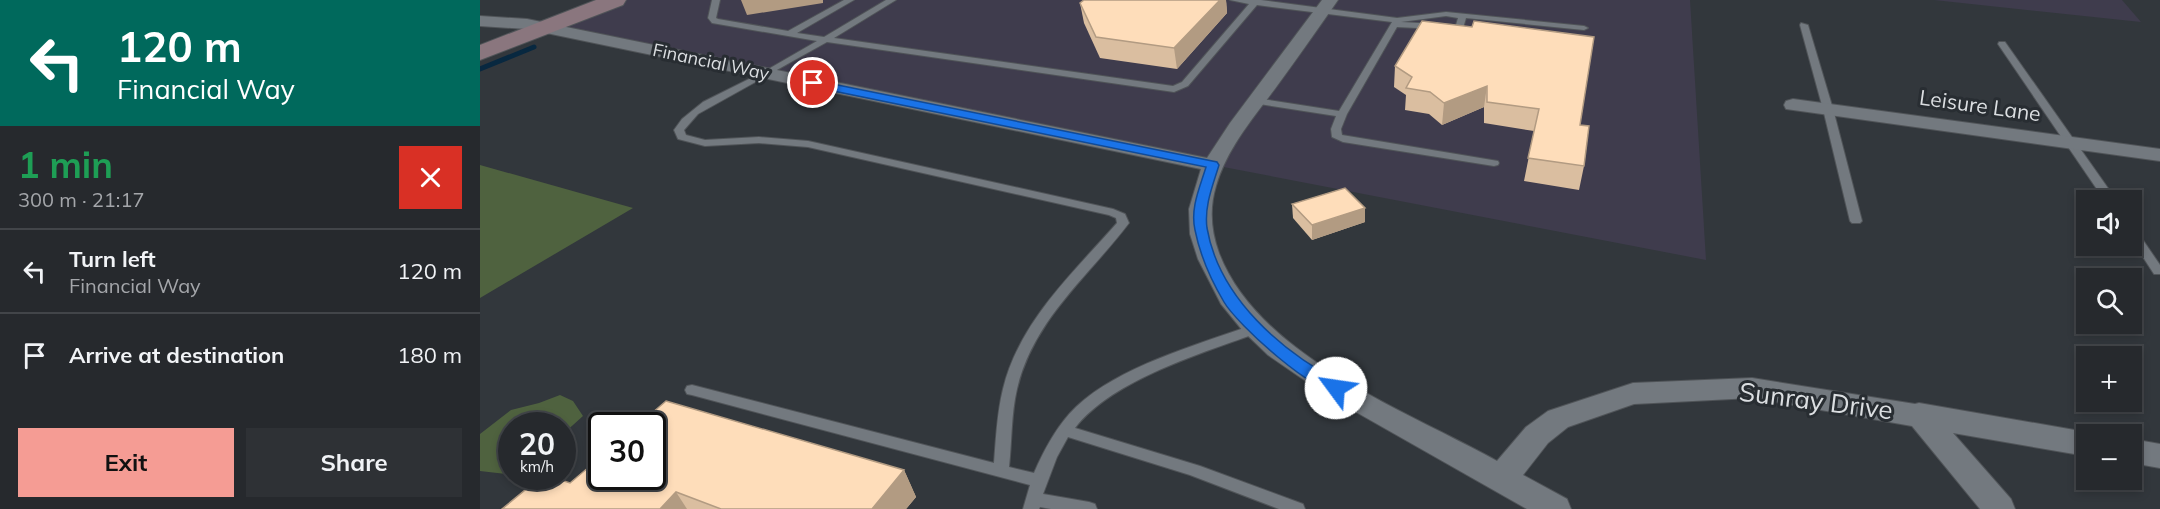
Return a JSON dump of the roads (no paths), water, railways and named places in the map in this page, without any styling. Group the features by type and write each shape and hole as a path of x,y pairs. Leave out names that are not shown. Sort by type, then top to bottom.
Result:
{"main road":[{"path":"480,42 588,0"},
{"path":"480,53 528,24 615,0"}],"street":[{"path":"1327,5 1256,101 1213,165 1201,203 1203,235 1207,252 1231,302 1272,345 1317,378 1555,509"},
{"path":"480,7 519,15 528,24"},
{"path":"480,21 493,24 528,24"},
{"name":"Financial Way","path":"528,24 1213,165"},
{"name":"Leisure Lane","path":"1793,105 2160,155"},
{"name":"Sunray Drive","path":"1502,478 1537,435 1558,419 1633,394 1752,388 1919,414 2076,442"},
{"path":"1919,414 1999,509"},
{"path":"2142,453 2160,456"}],"lane":[{"path":"716,0 712,18 715,21 789,34 1174,89 1185,84 1256,1"},
{"path":"789,34 850,0"},
{"path":"892,0 767,74 694,113 679,130 682,137 705,143 759,140 808,144 1104,210 1121,216 1123,223 1046,314 1024,348 1010,388 1001,471"},
{"path":"1234,0 1327,5 1395,22 1457,28 1463,16"},
{"path":"1494,164 1347,140 1337,137 1336,129 1342,114 1395,22 1425,15 1463,16 1584,28"},
{"path":"1804,25 1856,221"},
{"path":"2002,44 2104,190"},
{"path":"1256,101 1342,114"},
{"path":"2142,246 2158,271"},
{"path":"1089,509 1032,504 1056,444 1081,411 1113,388 1146,372 1255,329"},
{"path":"692,390 1040,481"},
{"path":"1066,431 1194,470 1297,509"}],"waterway":[{"path":"480,69 534,47"}]}
